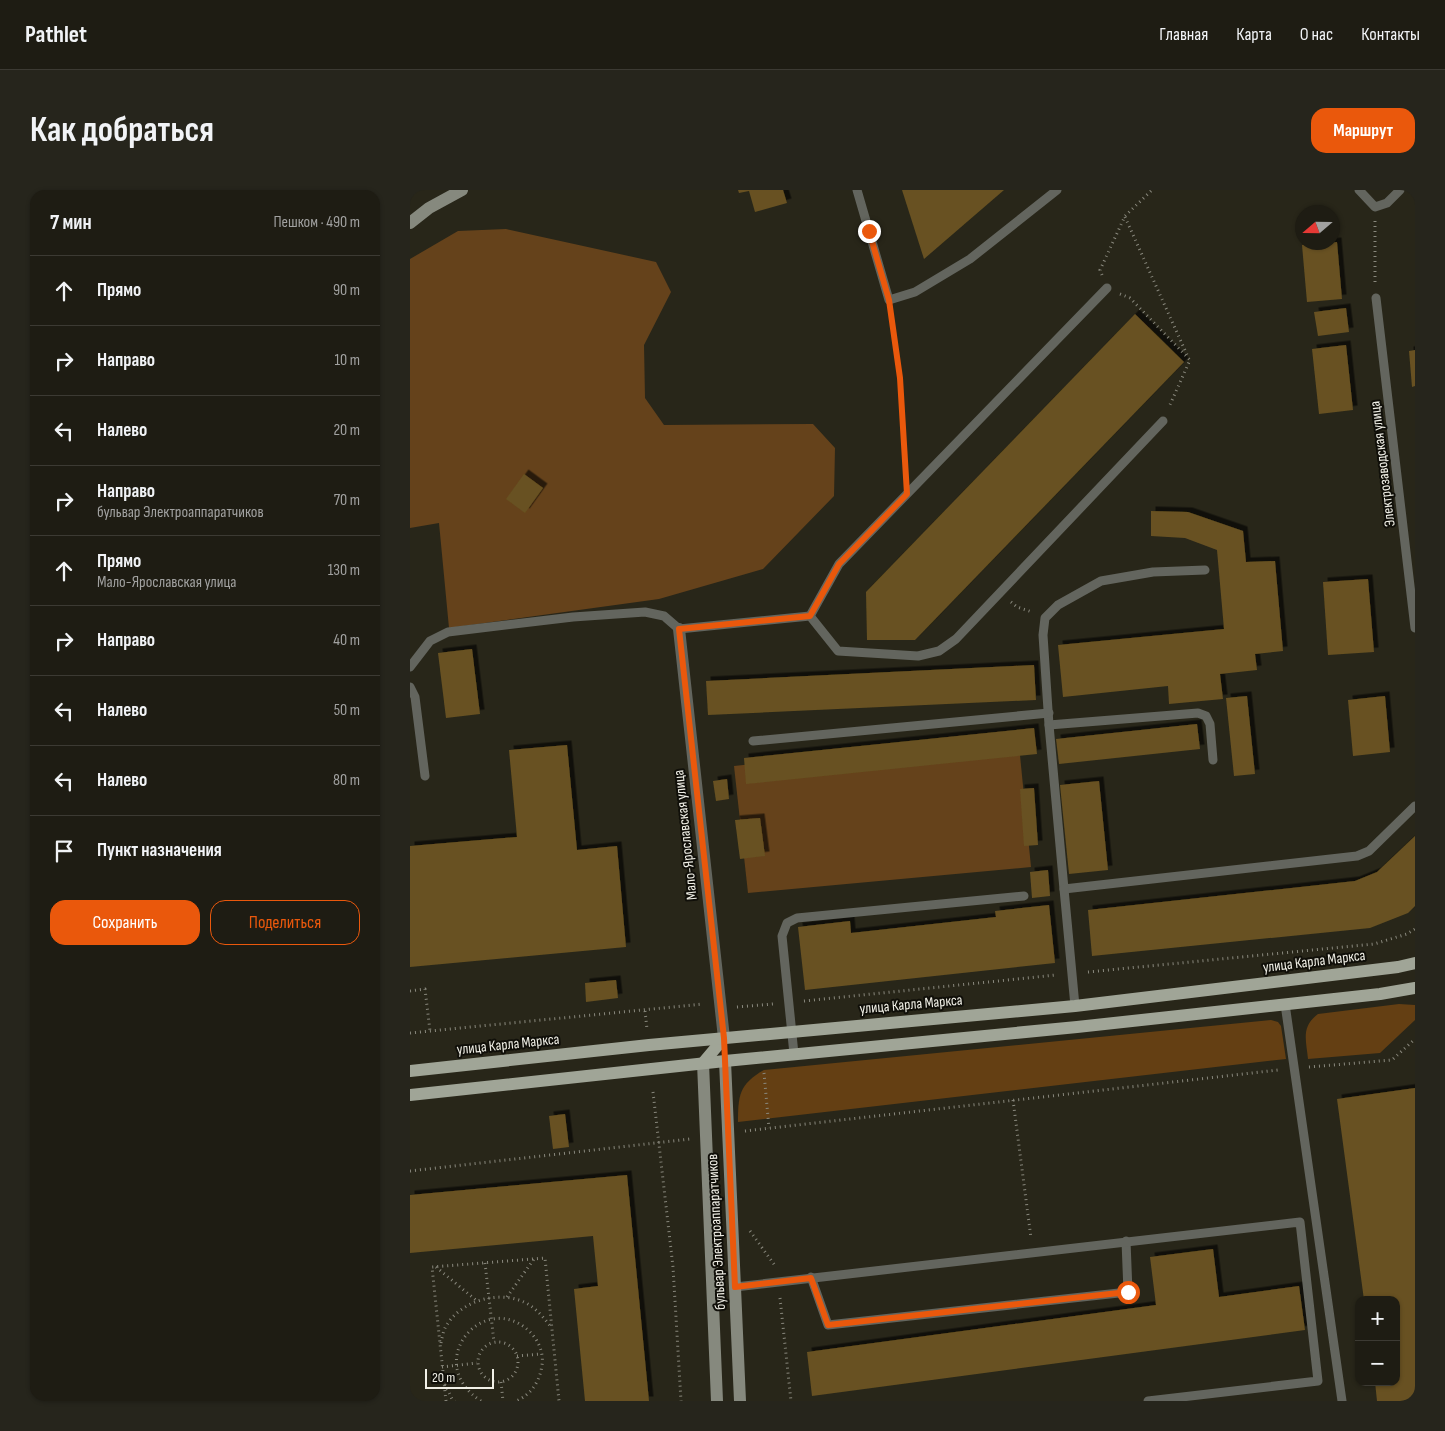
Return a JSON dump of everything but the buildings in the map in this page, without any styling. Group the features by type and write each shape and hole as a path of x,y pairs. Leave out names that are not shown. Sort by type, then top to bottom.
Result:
{"main road":[{"name":"улица Карла Маркса","path":"410,1071 792,1031 1075,1006 1398,967 1415,963"},
{"path":"410,1095 704,1063 1068,1028 1380,994 1415,988"},
{"path":"724,1038 725,1061"},
{"path":"704,1063 724,1038"}],"street":[{"path":"410,223 429,208 462,190"},
{"name":"Мало-Ярославская улица","path":"679,629 724,1038"},
{"name":"бульвар Электроаппаратчиков","path":"725,1061 740,1401"},
{"name":"бульвар Электроаппаратчиков","path":"704,1063 717,1401"}],"lane":[{"path":"857,190 889,300 915,292 970,259 1057,190"},
{"path":"1359,190 1375,207 1387,203 1400,190"},
{"path":"810,616 839,564 1107,288"},
{"name":"Электрозаводская улица","path":"1376,298 1415,628"},
{"path":"810,616 838,651 918,656 939,650 956,639 1163,421"},
{"path":"1075,1006 1049,724 1043,635 1045,618 1058,605 1101,581 1153,572 1205,570"},
{"path":"410,668 430,641 448,632 573,616 645,612 664,616 679,629 810,616"},
{"path":"410,687 415,697 425,776"},
{"path":"752,741 1049,712"},
{"path":"1049,724 1198,713 1206,716 1210,724 1213,760"},
{"path":"1064,889 1357,856 1369,851 1415,806"},
{"path":"794,1054 782,936 787,923 797,918 1024,896"},
{"path":"1285,1004 1342,1401"},
{"path":"735,1287 1300,1222 1318,1382 1148,1401"},
{"path":"811,1278 828,1325 1128,1292 1126,1241"}],"path":[{"path":"1152,190 1125,216 1100,270 1107,288 1130,298 1190,360"},
{"path":"1375,207 1376,298"},
{"path":"1125,216 1190,360 1163,421"},
{"path":"889,300 900,378 907,494"},
{"path":"1017,607 1031,612"},
{"path":"1407,934 1415,929"},
{"path":"410,991 425,989 430,1031"},
{"path":"410,1033 707,1004"},
{"path":"645,1011 647,1029"},
{"path":"742,1131 1294,1068 1392,1060 1415,1039"},
{"path":"764,1070 769,1128"},
{"path":"653,1092 673,1266 681,1401"},
{"path":"1013,1100 1032,1252"},
{"path":"410,1171 696,1138"},
{"path":"446,1401 432,1267 545,1258 559,1401"},
{"path":"507,1297 534,1259"},
{"path":"485,1263 494,1342"},
{"path":"436,1267 477,1301"},
{"path":"440,1345 445,1328 456,1314 471,1303 489,1298 507,1297 525,1303 540,1313 552,1327"},
{"path":"481,1401 470,1394 462,1383 456,1366 456,1355 461,1342 470,1330 482,1322 510,1320 523,1326 534,1336 541,1354 542,1363 540,1377 533,1389 522,1399 516,1401"},
{"path":"494,1342 504,1342 510,1345 517,1356 517,1370 508,1380 501,1382 488,1380 482,1376 478,1363 481,1350 494,1342"},
{"path":"517,1356 541,1354"},
{"path":"442,1367 478,1363"},
{"path":"444,1381 452,1399 455,1401"},
{"path":"501,1382 503,1401"}],"shaded area":[{"path":"506,229 656,262 671,292 644,345 645,398 664,425 813,424 835,448 834,496 763,569 659,599 449,628 439,523 410,528 410,259 458,231"},
{"path":"1018,735 1031,867 748,893 734,766"},
{"path":"1399,1004 1415,1005 1415,1020 1380,1053 1308,1059 1307,1029 1318,1014"},
{"path":"1271,1020 1278,1022 1281,1026 1286,1059 738,1122 740,1098 745,1086 749,1080 764,1070"}],"route":[{"path":"869,231 889,300 900,378 907,494 839,564 810,616 679,629 724,1038 735,1287 811,1278 828,1325 1128,1292"}]}
